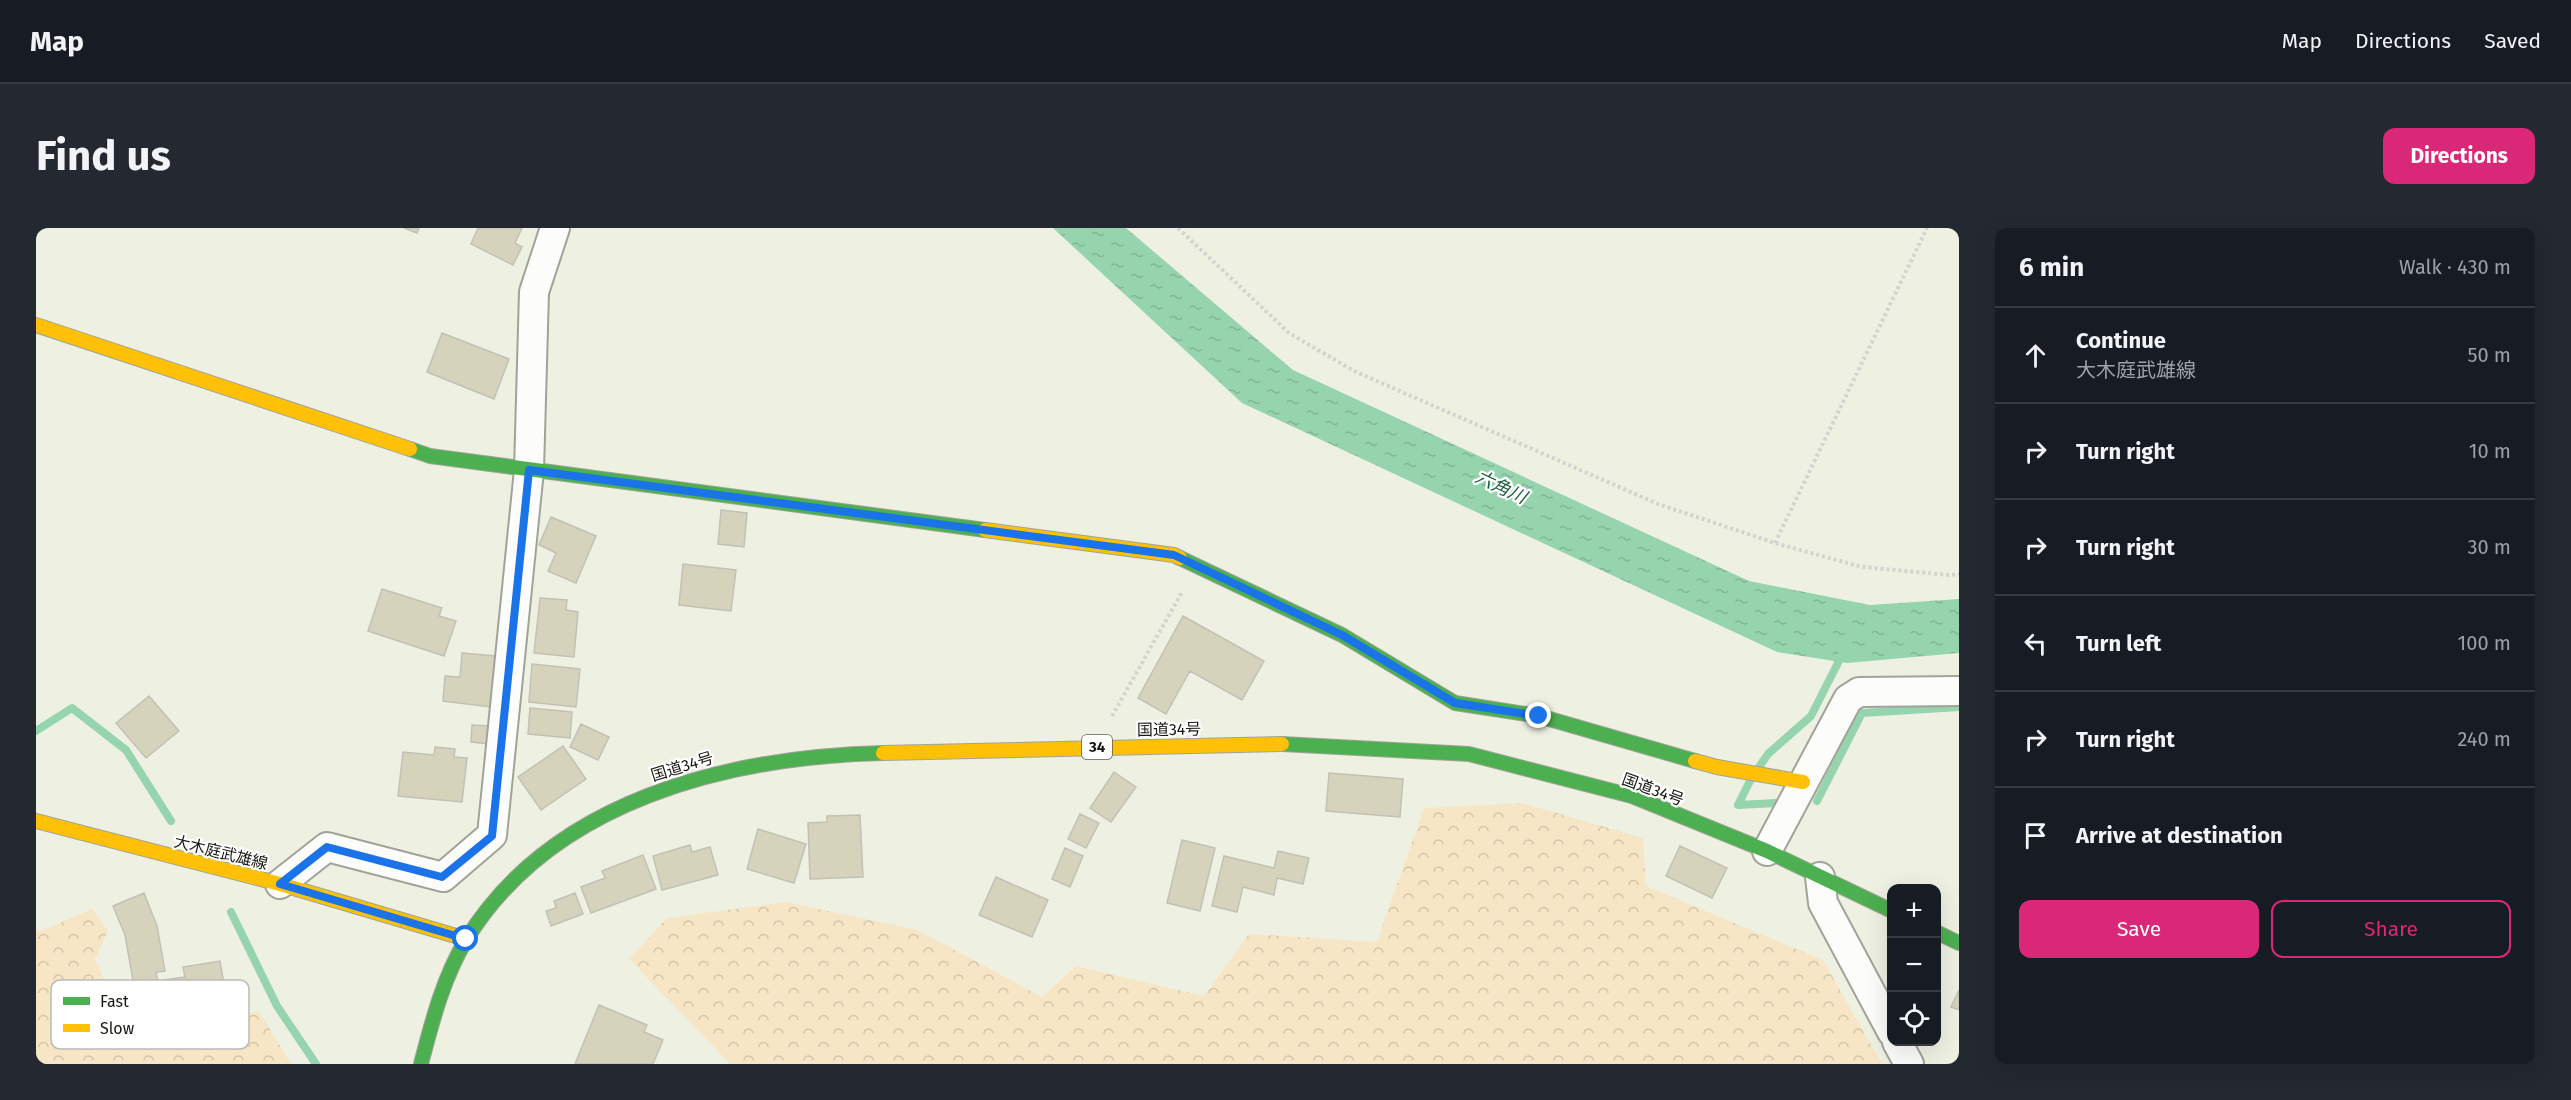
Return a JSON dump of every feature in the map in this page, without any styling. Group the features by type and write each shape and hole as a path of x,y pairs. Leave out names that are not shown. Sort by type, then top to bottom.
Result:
{"main road":[{"path":"36,325 430,456 1174,555 1342,635 1455,703 1539,716 1717,767 1803,782"},
{"name":"国道34号","path":"421,1064 445,985 466,939 501,891 535,859 588,823 652,792 708,774 782,759 840,754 1270,743 1469,754 1632,796 1767,851 1887,909"},
{"name":"大木庭武雄線","path":"36,821 280,884 466,939"},
{"path":"1941,934 1959,942"}],"street":[{"path":"280,884 327,847 442,877 492,836 529,470 534,292 555,228"},
{"path":"1767,851 1848,699 1859,692 1959,691"},
{"path":"1820,877 1823,903 1887,1023"},
{"path":"1900,1046 1909,1064"}],"path":[{"path":"1178,228 1289,333 1354,371 1658,504 1775,543 1862,567 1959,574"},
{"path":"1775,543 1927,228"},
{"path":"1113,747 1112,717 1196,566"}],"green space":[{"path":"1522,803 1643,838 1646,886 1823,960 1882,1064 730,1064 629,959 667,918 786,902 918,930 1042,997 1076,966 1204,996 1249,934 1377,942 1424,808"},
{"path":"92,909 108,931 95,960 105,980 51,980 51,1049 249,1049 249,1013 259,1011 291,1064 36,1064 36,930 41,931"}],"water":[{"name":"六角川","path":"1053,228 1126,228 1293,370 1749,581 1870,605 1959,599 1959,653 1847,663 1777,652 1242,403"}],"building":[{"path":"404,228 419,228 417,233"},
{"path":"478,228 522,228 515,243 522,247 513,265 471,244"},
{"path":"442,333 509,359 494,399 427,372"},
{"path":"721,510 747,513 744,547 718,544"},
{"path":"551,517 596,536 576,583 548,571 556,553 539,545"},
{"path":"683,564 736,570 731,611 679,605"},
{"path":"382,589 442,608 439,616 456,621 444,656 368,631"},
{"path":"540,598 567,600 566,610 578,612 574,657 534,653"},
{"path":"1183,616 1264,661 1242,700 1190,671 1166,714 1138,698"},
{"path":"462,653 496,656 491,707 443,701 445,676 460,677"},
{"path":"532,664 580,669 576,707 529,702"},
{"path":"149,696 179,731 146,758 116,723"},
{"path":"530,708 572,712 570,738 528,734"},
{"path":"581,724 609,737 598,760 570,747"},
{"path":"472,725 490,726 489,744 471,742"},
{"path":"563,746 586,779 541,810 518,777"},
{"path":"435,747 455,749 454,757 467,758 462,802 398,796 403,752 434,755"},
{"path":"1114,772 1136,787 1111,822 1090,808"},
{"path":"1329,773 1403,779 1400,817 1326,811"},
{"path":"1080,814 1099,823 1086,848 1068,839"},
{"path":"860,815 863,877 810,879 808,823 827,822 827,816"},
{"path":"758,829 806,844 794,883 747,869"},
{"path":"1182,840 1215,848 1200,911 1167,903"},
{"path":"690,845 692,852 710,847 718,875 662,890 653,856"},
{"path":"1680,846 1727,868 1712,898 1666,876"},
{"path":"1065,848 1083,856 1070,887 1052,879"},
{"path":"1278,851 1309,858 1303,884 1277,878 1274,895 1243,887 1237,912 1212,906 1224,856 1274,868"},
{"path":"643,855 656,889 591,913 581,887 605,878 602,871"},
{"path":"996,877 1048,900 1032,937 979,915"},
{"path":"144,893 157,926 165,971 156,972 157,980 133,980 125,935 113,906"},
{"path":"575,893 583,914 551,926 546,911 556,908 554,901"},
{"path":"220,961 223,980 164,980 185,977 183,967"},
{"path":"1959,990 1959,1010 1951,1007"},
{"path":"599,1005 647,1025 644,1032 663,1040 653,1064 575,1064"}],"waterway":[{"path":"1759,767 1768,754 1811,716 1844,651"},
{"path":"1817,801 1862,713 1959,707"},
{"path":"36,731 72,708 126,750 171,821"},
{"path":"1750,781 1738,805 1776,803"},
{"path":"231,912 277,1006 316,1064"}],"traffic: fast":[{"path":"410,449 430,456 985,530"},
{"path":"1180,558 1342,635 1455,703 1539,716 1695,761"},
{"path":"1282,744 1469,754 1632,796 1767,851 1887,909"},
{"path":"421,1064 445,985 466,940 502,892 546,852 595,820 649,796 706,777 765,764 824,756 883,753"},
{"path":"1941,934 1959,943"}],"traffic: slow":[{"path":"36,325 410,449"},
{"path":"985,530 1174,555 1180,558"},
{"path":"883,753 1282,744"},
{"path":"1695,761 1803,782"},
{"path":"36,821 280,884 466,939"}],"route":[{"path":"466,939 280,884 327,847 442,877 492,836 529,470 1174,555 1342,635 1455,703 1539,716"}]}
